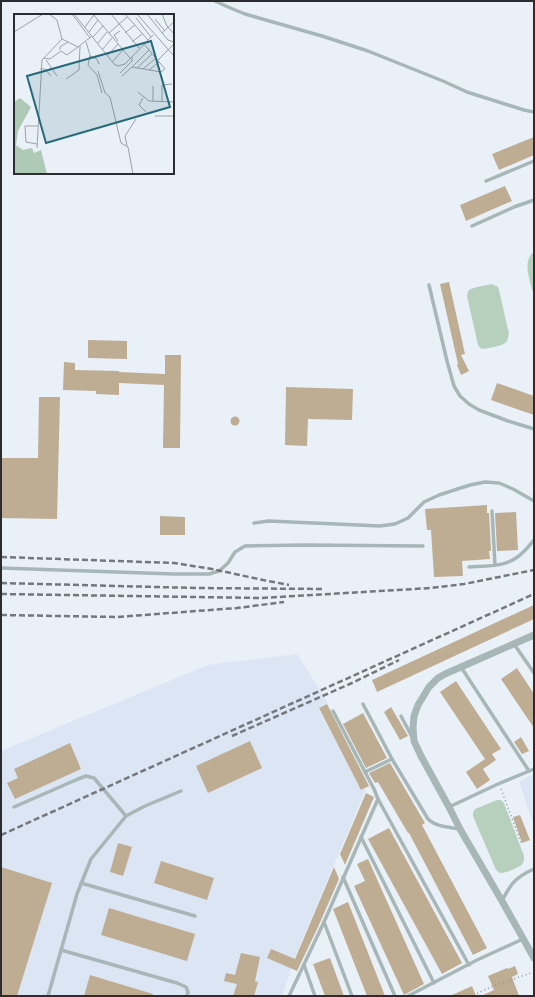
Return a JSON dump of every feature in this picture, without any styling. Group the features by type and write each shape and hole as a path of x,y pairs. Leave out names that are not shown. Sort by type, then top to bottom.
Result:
{"street":[{"path":"534,635 461,666 438,678 429,687 418,704 414,716 413,728 414,741 421,756 460,829 534,958"}],"lane":[{"path":"215,1 245,14 368,51 468,92 534,112"},
{"path":"486,181 534,161"},
{"path":"472,226 514,207 534,200"},
{"path":"429,285 454,386 460,396 479,410 534,429"},
{"path":"254,523 269,521 380,526 395,524 408,518 424,502 439,495 470,484 485,482 499,483 534,501"},
{"path":"492,511 495,565"},
{"path":"469,567 500,565 516,559 534,540"},
{"path":"1,568 209,574 219,571 228,563 235,552 245,546 423,546"},
{"path":"514,643 534,673"},
{"path":"461,666 529,771"},
{"path":"363,704 392,759 428,819 432,823 440,826 460,829"},
{"path":"333,712 468,964"},
{"path":"401,716 414,741"},
{"path":"365,772 392,759"},
{"path":"449,807 534,769"},
{"path":"14,807 78,778 86,776 94,778 126,816"},
{"path":"48,996 77,894 91,859 126,816 180,791"},
{"path":"289,996 324,922 378,798"},
{"path":"360,837 434,983"},
{"path":"502,901 513,883 520,876 534,869"},
{"path":"343,877 395,996"},
{"path":"81,883 195,916"},
{"path":"324,922 352,996"},
{"path":"408,996 468,964 523,939"},
{"path":"61,950 177,983 186,987 188,992 187,996"},
{"path":"304,965 316,996"}],"path":[{"path":"498,784 504,793 522,845"},
{"path":"474,996 493,986 534,972"}],"shaded area":[{"path":"297,654 328,703 318,708 361,790 366,789 295,957 282,996 1,996 1,752 208,665"},
{"path":"534,774 534,828 519,781"}],"green space":[{"path":"534,252 534,296 527,266 530,256"},
{"path":"492,284 498,287 509,334 505,343 483,349 478,345 467,296 468,291 471,289"},
{"path":"497,800 501,800 504,803 524,856 523,863 519,867 500,873 496,870 473,816 475,809"}],"building":[{"path":"534,137 534,155 499,170 492,154"},
{"path":"505,186 512,201 466,221 460,205"},
{"path":"449,282 465,354 461,355 469,371 461,375 457,365 440,284"},
{"path":"88,340 127,341 127,359 88,358"},
{"path":"165,355 181,355 180,448 163,448 164,385 119,383 119,395 96,394 96,391 63,390 64,362 75,363 75,370 165,374"},
{"path":"497,383 534,396 534,415 491,400"},
{"path":"286,387 353,389 352,420 308,419 307,446 285,445"},
{"path":"39,397 60,397 57,519 1,518 1,458 38,458"},
{"path":"235,416 240,421 235,426 230,421"},
{"path":"487,505 487,513 489,513 490,559 462,561 463,576 434,577 431,530 427,530 425,509"},
{"path":"516,512 518,550 497,551 495,513"},
{"path":"160,516 185,517 185,535 160,535"},
{"path":"534,605 534,619 377,692 372,680"},
{"path":"517,668 534,694 534,728 501,679"},
{"path":"456,681 501,749 492,754 496,760 483,769 490,780 477,789 466,772 485,759 440,692"},
{"path":"327,704 369,786 361,790 319,708"},
{"path":"391,707 408,736 400,740 384,712"},
{"path":"363,713 387,758 366,768 343,724"},
{"path":"521,737 529,751 522,754 514,742"},
{"path":"250,741 262,768 208,793 196,766"},
{"path":"70,743 81,769 15,799 7,783 18,778 14,769"},
{"path":"390,763 425,823 422,825 487,948 473,955 409,833 378,782 375,783 369,773"},
{"path":"366,793 374,797 345,865 340,854"},
{"path":"520,815 530,840 522,843 513,817"},
{"path":"389,828 462,963 442,974 368,839"},
{"path":"118,843 132,847 123,876 110,872"},
{"path":"368,859 424,984 404,995 354,886 365,881 357,864"},
{"path":"161,861 214,878 207,900 154,883"},
{"path":"1,867 52,883 17,996 1,996"},
{"path":"334,867 339,879 297,971 267,958 271,949 295,959"},
{"path":"348,902 385,996 367,996 333,909"},
{"path":"109,908 195,934 187,961 101,935"},
{"path":"241,953 260,957 255,981 258,982 254,996 233,996 237,984 224,981 226,973 235,975"},
{"path":"330,958 344,996 325,996 313,964"},
{"path":"515,966 518,974 512,977 519,996 481,996 494,990 488,976"},
{"path":"90,975 153,994 152,996 84,996"},
{"path":"472,986 476,996 450,996"}],"railway":[{"path":"1,557 174,563 212,569 289,585"},
{"path":"1,594 261,598 431,588 464,584 534,570"},
{"path":"1,583 196,588 323,589"},
{"path":"1,835 534,594"},
{"path":"1,615 117,617 237,608 284,602"},
{"path":"232,736 352,683 399,660"}]}
